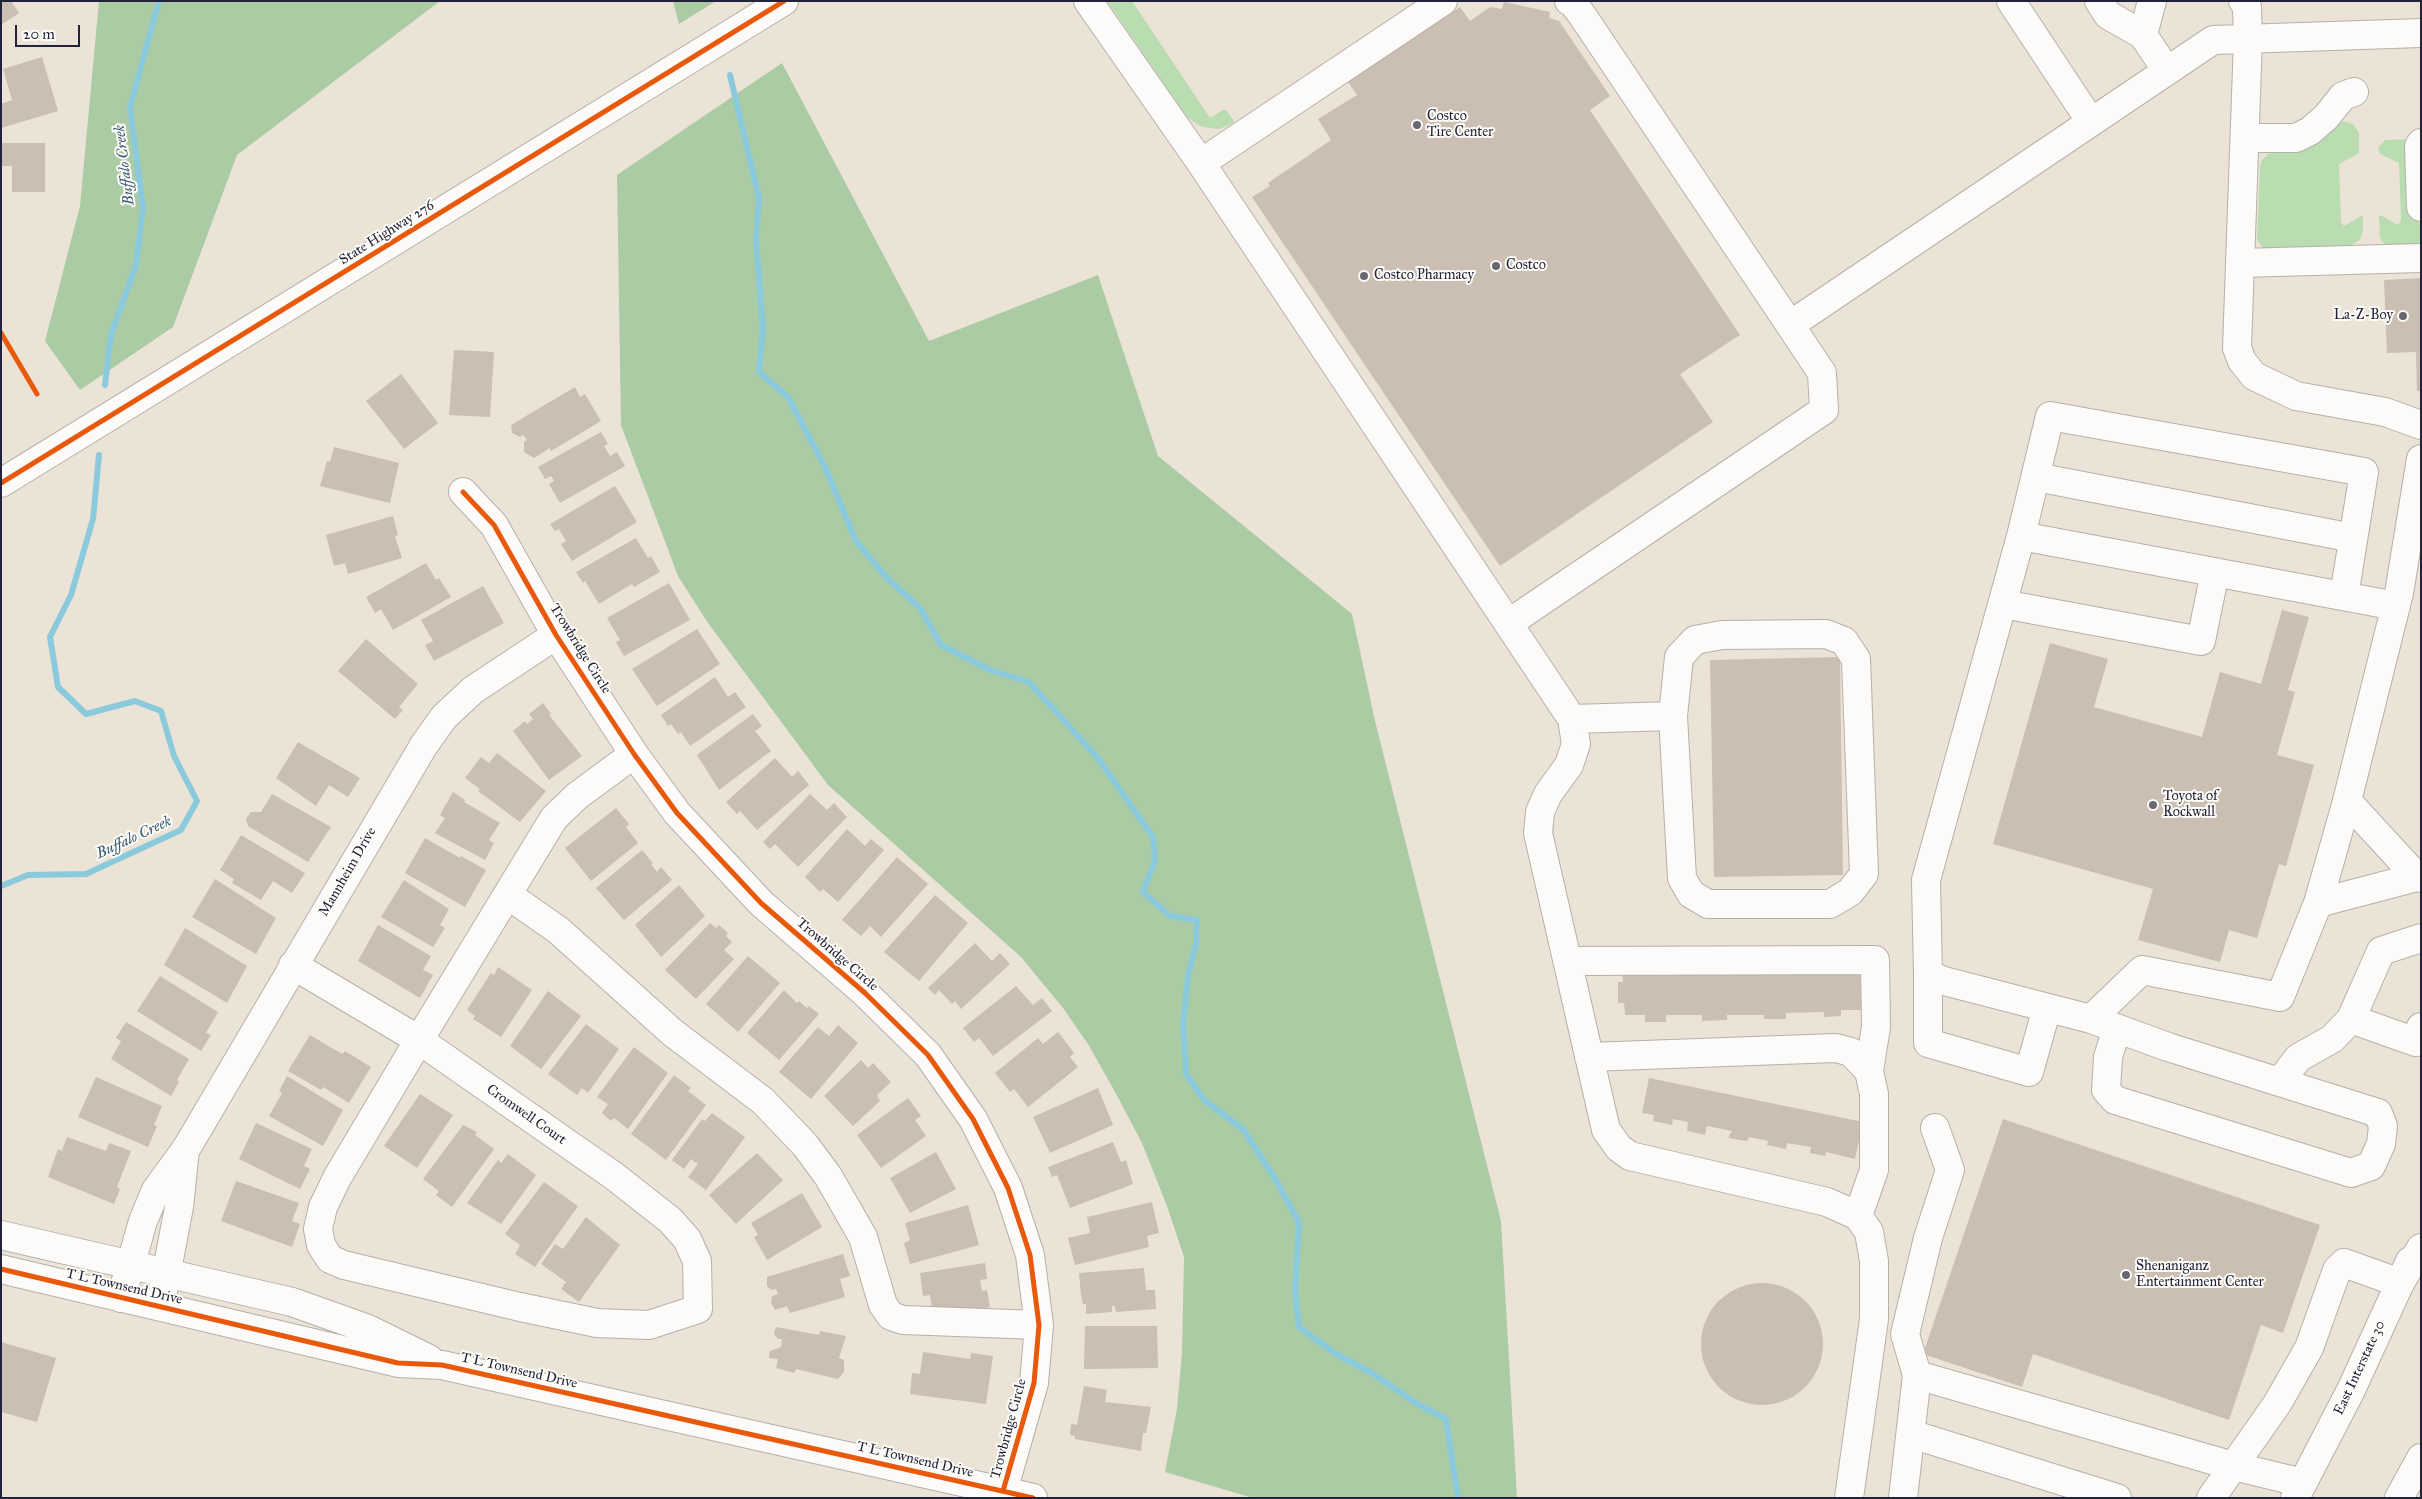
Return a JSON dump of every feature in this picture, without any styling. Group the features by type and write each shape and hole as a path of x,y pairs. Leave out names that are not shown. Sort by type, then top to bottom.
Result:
{"main road":[{"name":"State Highway 276","path":"1,483 784,1"},
{"path":"1088,1 1201,163 1572,719 1576,744 1569,765 1548,794 1540,812 1538,833 1606,1130 1618,1148 1630,1156 1827,1202 1858,1216 1869,1232 1874,1261 1874,1319 1848,1498"},
{"path":"1201,163 1443,1"},
{"path":"2011,1 2091,122"},
{"path":"2099,1 2108,15 2143,35"},
{"path":"2135,1 2143,35 2167,71"},
{"path":"2143,35 2152,1"},
{"path":"2243,1 2247,7 2248,39 2246,138 2237,348 2242,360 2254,376 2296,396 2385,412 2421,425"},
{"path":"1509,623 1824,410 1822,373 1571,2"},
{"path":"1790,325 2213,40 2421,33"},
{"path":"2246,138 2296,138 2310,131 2326,117 2343,96 2354,92"},
{"path":"2421,143 2419,146 2421,207"},
{"path":"2241,263 2421,258"},
{"path":"2047,1008 2029,1072 1928,1043 1926,880 2003,604 2050,416 2364,472 2344,596"},
{"path":"2091,1019 2142,970 2280,997 2318,903 2405,599 2421,460"},
{"path":"2036,478 2353,538"},
{"name":"Trowbridge Circle","path":"464,492 494,525 556,635 634,754 677,813 755,897 865,993 928,1055 973,1119 1008,1188 1030,1255 1038,1325 1034,1383 1004,1491"},
{"path":"2021,536 2344,596 2405,599"},
{"path":"2003,604 2201,642 2215,572"},
{"path":"1826,634 1844,641 1856,659 1864,874 1850,892 1830,904 1708,904 1691,894 1682,878 1673,716 1679,657 1695,640 1722,635 1826,634"},
{"name":"Mannheim Drive","path":"122,1298 146,1215 156,1190 186,1150 386,807 444,717 474,690 556,635"},
{"path":"1572,719 1673,716"},
{"path":"419,1040 554,818 577,796 634,754"},
{"path":"2318,903 2419,877 2346,801"},
{"path":"508,895 558,930 673,1034 763,1101 805,1145 828,1176 863,1237 883,1305 891,1316 903,1320 1038,1325"},
{"path":"2280,1082 2298,1058 2332,1039 2351,1019 2381,951 2421,938"},
{"path":"1568,961 1876,960 1876,1027 1870,1071 1874,1094 1874,1170 1858,1216"},
{"name":"Cromwell Court","path":"293,965 419,1040 614,1176 670,1220 687,1239 697,1261 698,1309 649,1325 597,1323 520,1308 344,1265 330,1259 321,1246 318,1229 324,1207 337,1178 419,1040"},
{"path":"1928,974 1944,981 2091,1019 2378,1113 2383,1126 2381,1144 2371,1166 2351,1173 2115,1100 2106,1090 2108,1057 2117,1029"},
{"path":"2351,1019 2416,1042 2421,1027"},
{"path":"1589,1057 1836,1048 1851,1052 1870,1071"},
{"path":"1905,1497 1917,1375 1905,1334 1928,1238 1950,1170 1935,1128"},
{"name":"Mannheim Drive","path":"160,1307 176,1222 186,1150"},
{"path":"146,1215 176,1222"},
{"name":"T L Townsend Drive","path":"1,1235 292,1302 368,1329 442,1365"},
{"name":"East Interstate 30","path":"2299,1490 2352,1390 2421,1237"},
{"path":"2211,1498 2277,1404 2309,1348 2337,1270 2344,1263 2400,1283 2421,1248"},
{"name":"T L Townsend Drive","path":"1,1269 398,1363 442,1365 1033,1498"},
{"path":"1917,1375 2233,1466 2299,1490"},
{"path":"1911,1434 2117,1498"},
{"path":"2399,1498 2421,1458"}],"green space":[{"path":"99,1 440,1 237,155 173,327 80,390 45,341 80,206"},
{"path":"673,1 716,1 679,24"},
{"path":"1107,1 1132,1 1210,118 1226,110 1234,121 1233,123 1219,129 1209,128 1200,126 1187,117"},
{"path":"782,63 929,341 1098,275 1158,456 1352,614 1375,721 1501,1221 1517,1498 1253,1498 1165,1472 1177,1409 1182,1353 1184,1257 1167,1206 1142,1143 1114,1090 1088,1044 1063,1008 1021,957 828,785 708,623 678,576 621,425 617,175"},
{"path":"2343,121 2353,124 2359,133 2359,153 2339,164 2341,222 2344,226 2361,216 2363,217 2363,230 2360,240 2348,247 2264,249 2257,240 2260,167 2262,160 2268,154 2278,151 2307,148 2321,141"},
{"path":"2411,139 2417,218 2421,223 2421,245 2386,246 2380,238 2379,217 2380,215 2398,225 2401,220 2399,163 2380,154 2378,148 2385,140"}],"building":[{"path":"1,1 11,1 19,13 1,25"},
{"name":"Costco","path":"1504,2 1550,12 1549,18 1559,21 1610,96 1590,110 1740,335 1680,374 1713,422 1500,566 1252,197 1270,186 1268,183 1331,140 1318,119 1357,95 1348,82 1460,7 1470,21 1490,7 1502,9"},
{"path":"42,57 58,111 1,128 1,104 12,100 3,69"},
{"path":"1,143 45,143 45,192 12,192 12,166 1,166"},
{"name":"La-Z-Boy","path":"2421,278 2421,391 2417,391 2416,352 2387,353 2384,280"},
{"path":"454,350 494,352 490,417 449,415"},
{"path":"401,374 438,423 404,449 366,401"},
{"path":"575,387 580,397 585,394 601,421 551,451 550,448 534,458 524,452 524,442 527,440 523,435 520,437 512,433 511,425"},
{"path":"601,432 608,444 604,446 610,456 617,452 625,466 560,503 549,484 554,481 551,476 545,479 538,467"},
{"path":"334,447 399,463 390,503 320,486 327,461 330,462"},
{"path":"615,486 637,522 572,561 561,544 566,541 559,529 555,531 550,524"},
{"path":"393,516 398,535 395,536 402,558 348,574 345,563 334,566 326,535"},
{"path":"636,538 648,558 651,556 660,572 634,587 632,584 599,604 585,581 583,583 576,572"},
{"path":"426,563 436,580 439,578 451,597 393,630 381,609 375,613 366,597"},
{"path":"669,583 690,620 624,656 616,642 620,640 607,618"},
{"path":"483,586 504,623 434,661 425,645 433,641 421,620"},
{"name":"Toyota of Rockwall","path":"2282,610 2309,617 2288,690 2295,692 2277,755 2314,765 2286,866 2279,864 2257,938 2229,930 2220,962 2138,940 2153,889 1993,844 2050,643 2108,659 2094,707 2202,737 2220,672 2261,684"},
{"path":"697,629 720,664 657,706 632,669"},
{"path":"366,639 418,684 399,707 403,710 395,719 338,671"},
{"path":"1840,657 1843,875 1714,877 1710,660"},
{"path":"715,677 728,697 735,692 746,707 690,746 681,732 678,734 671,724 668,726 661,715"},
{"path":"543,703 551,714 549,715 582,756 549,780 513,731 525,721 527,724 533,719 529,714"},
{"path":"753,714 762,726 755,731 771,751 719,790 697,755"},
{"path":"298,742 360,778 348,797 329,785 316,806 276,778"},
{"path":"497,753 546,791 520,822 478,791 480,789 465,778 481,757 489,763"},
{"path":"775,758 792,777 798,771 809,785 757,830 740,811 737,814 726,802"},
{"path":"453,792 465,800 464,802 500,823 489,840 494,843 485,860 435,833 445,818 440,815"},
{"path":"272,794 331,827 308,862 248,826 246,819 251,812 261,812"},
{"path":"810,794 827,810 834,803 847,817 798,867 775,844 770,849 763,842"},
{"path":"616,808 629,824 626,827 638,843 591,881 565,848"},
{"path":"847,829 865,846 871,839 884,850 838,902 823,889 820,892 805,877"},
{"path":"241,835 305,873 292,893 273,881 261,900 232,883 234,879 220,870"},
{"path":"425,838 486,870 465,907 405,873"},
{"path":"642,850 653,863 651,864 657,872 661,867 672,880 624,920 596,888"},
{"path":"897,857 928,884 881,937 870,926 861,936 842,920"},
{"path":"215,879 276,918 256,954 192,917"},
{"path":"404,880 449,909 440,925 445,928 433,947 381,917"},
{"path":"679,885 705,916 661,957 635,925"},
{"path":"935,895 968,923 919,981 884,952"},
{"path":"710,923 716,928 719,925 728,933 726,936 732,942 724,950 734,959 696,999 665,970"},
{"path":"378,925 431,956 423,970 433,975 420,998 358,961"},
{"path":"185,928 247,966 227,1003 164,965"},
{"path":"975,943 992,961 1000,953 1010,964 961,1009 955,1001 952,1004 939,990 935,995 928,988"},
{"path":"748,956 780,983 738,1032 706,1004"},
{"path":"498,967 532,990 501,1037 473,1019 475,1016 467,1010 491,973 494,975"},
{"path":"1860,969 1861,1010 1841,1010 1841,1016 1824,1017 1824,1012 1786,1013 1786,1019 1764,1019 1764,1015 1727,1015 1727,1020 1702,1021 1702,1015 1666,1015 1666,1022 1645,1022 1645,1015 1625,1015 1624,1003 1618,1003 1618,982 1623,982 1622,972"},
{"path":"160,976 218,1012 206,1033 211,1035 201,1051 137,1011"},
{"path":"1016,986 1033,1005 1042,998 1052,1011 993,1056 979,1038 974,1042 963,1028"},
{"path":"784,990 797,1003 799,1001 807,1008 809,1006 819,1014 779,1060 747,1033"},
{"path":"548,991 581,1016 541,1069 510,1046"},
{"path":"126,1022 189,1059 177,1080 179,1082 171,1096 111,1059 121,1041 116,1038"},
{"path":"586,1024 619,1049 588,1093 582,1088 577,1095 548,1074"},
{"path":"838,1025 858,1043 811,1099 779,1072 818,1027 829,1036"},
{"path":"1058,1032 1074,1053 1070,1057 1078,1067 1028,1107 1014,1089 1010,1092 995,1073 1038,1038 1043,1044"},
{"path":"310,1035 342,1054 345,1051 371,1067 349,1103 323,1087 321,1090 288,1071"},
{"path":"634,1047 668,1073 628,1129 614,1118 611,1121 602,1113 608,1104 597,1097"},
{"path":"861,1060 868,1068 873,1063 891,1082 877,1095 880,1101 853,1126 824,1096"},
{"path":"674,1075 691,1088 688,1091 706,1105 666,1160 631,1134"},
{"path":"287,1076 343,1110 323,1146 269,1116 282,1093 279,1091"},
{"path":"96,1077 162,1106 154,1125 157,1126 148,1147 78,1117"},
{"path":"1649,1078 1863,1122 1855,1159 1826,1152 1825,1156 1810,1153 1811,1147 1787,1143 1786,1149 1767,1145 1768,1141 1749,1137 1747,1141 1728,1138 1732,1131 1707,1126 1705,1135 1687,1131 1688,1122 1673,1119 1672,1125 1653,1121 1654,1115 1642,1113"},
{"path":"1098,1088 1113,1125 1050,1153 1033,1117"},
{"path":"420,1094 453,1115 417,1168 384,1146"},
{"path":"908,1098 921,1116 915,1120 926,1136 881,1168 857,1135"},
{"path":"712,1113 745,1137 706,1190 688,1177 698,1164 691,1159 684,1169 672,1160 702,1119 705,1121"},
{"name":"Shenaniganz Entertainment Center","path":"2003,1119 2320,1225 2283,1333 2261,1325 2229,1420 2033,1354 2022,1387 1923,1354"},
{"path":"256,1123 312,1149 304,1166 310,1169 300,1189 239,1159"},
{"path":"463,1125 477,1132 475,1135 494,1149 452,1207 436,1195 439,1191 423,1179"},
{"path":"67,1137 106,1151 109,1143 131,1151 117,1187 120,1189 114,1204 48,1177 58,1149 62,1151"},
{"path":"1113,1142 1121,1162 1126,1160 1133,1184 1070,1208 1057,1175 1052,1177 1048,1167"},
{"path":"936,1152 956,1189 910,1213 890,1178"},
{"path":"757,1153 783,1180 736,1224 709,1195"},
{"path":"508,1154 536,1175 501,1224 467,1203 498,1160 501,1163"},
{"path":"236,1181 299,1203 292,1221 300,1224 292,1247 221,1221"},
{"path":"544,1182 578,1206 535,1267 515,1254 520,1245 505,1234"},
{"path":"802,1193 822,1227 767,1260 754,1237 758,1235 751,1223"},
{"path":"1152,1202 1159,1233 1147,1236 1149,1247 1075,1265 1068,1238 1090,1233 1087,1217"},
{"path":"968,1205 979,1245 910,1264 904,1243 910,1240 905,1223"},
{"path":"586,1217 620,1245 579,1302 561,1289 566,1282 541,1264 555,1244 563,1249"},
{"path":"843,1254 850,1276 840,1279 845,1297 790,1313 787,1306 775,1310 771,1303 772,1296 778,1294 776,1289 771,1290 767,1286 767,1277"},
{"path":"985,1263 987,1279 980,1280 982,1291 987,1290 990,1307 933,1316 930,1295 923,1296 920,1273"},
{"path":"1144,1268 1146,1290 1155,1290 1156,1309 1116,1312 1115,1306 1112,1306 1112,1312 1086,1314 1086,1304 1083,1304 1081,1295 1079,1273"},
{"path":"1762,1283 1786,1287 1805,1301 1819,1320 1823,1344 1819,1368 1805,1387 1786,1401 1762,1405 1738,1401 1719,1387 1705,1368 1701,1344 1705,1320 1719,1301 1738,1287"},
{"path":"1085,1326 1157,1326 1158,1368 1084,1369"},
{"path":"776,1327 819,1335 820,1331 846,1336 839,1358 844,1360 844,1372 838,1379 796,1369 794,1373 776,1368 778,1359 769,1358 770,1351 781,1347 782,1339 778,1339 774,1334"},
{"path":"1,1342 56,1358 37,1422 1,1412"},
{"path":"923,1352 970,1359 971,1353 993,1356 986,1404 910,1394 912,1373 920,1374"},
{"path":"1084,1386 1107,1390 1105,1402 1151,1407 1146,1433 1143,1433 1141,1451 1075,1439 1075,1436 1070,1435 1071,1424 1077,1425"}],"waterway":[{"name":"Buffalo Creek","path":"105,385 111,335 136,265 143,208 130,107 159,1"},
{"path":"730,75 759,198 756,241 763,329 759,372 788,397 825,467 856,541 887,578 920,608 941,645 990,670 1029,682 1097,757 1153,837 1155,860 1143,892 1170,916 1197,920 1196,944 1188,975 1183,1024 1186,1074 1204,1100 1243,1129 1274,1177 1299,1222 1295,1292 1299,1327 1336,1354 1372,1373 1416,1403 1446,1419 1458,1498"},
{"name":"Buffalo Creek","path":"1,886 28,875 86,874 181,830 197,801 174,756 161,711 135,701 86,714 58,687 50,637 71,595 93,519 99,455"}],"cycle path":[{"path":"1,483 784,1"},
{"path":"1,333 37,394"},
{"path":"463,492 494,525 556,635 634,754 677,813 761,903 865,993 928,1055 973,1119 1008,1188 1030,1255 1039,1325 1034,1383 1003,1491"},
{"path":"1,1269 398,1363 442,1365 1033,1498"}],"place":[{"name":"Costco Tire Center","path":"1417,125"},
{"name":"Costco","path":"1496,266"},
{"name":"Costco Pharmacy","path":"1364,276"},
{"name":"La-Z-Boy","path":"2403,316"},
{"name":"Toyota of Rockwall","path":"2153,805"},
{"name":"Shenaniganz Entertainment Center","path":"2126,1275"}]}
